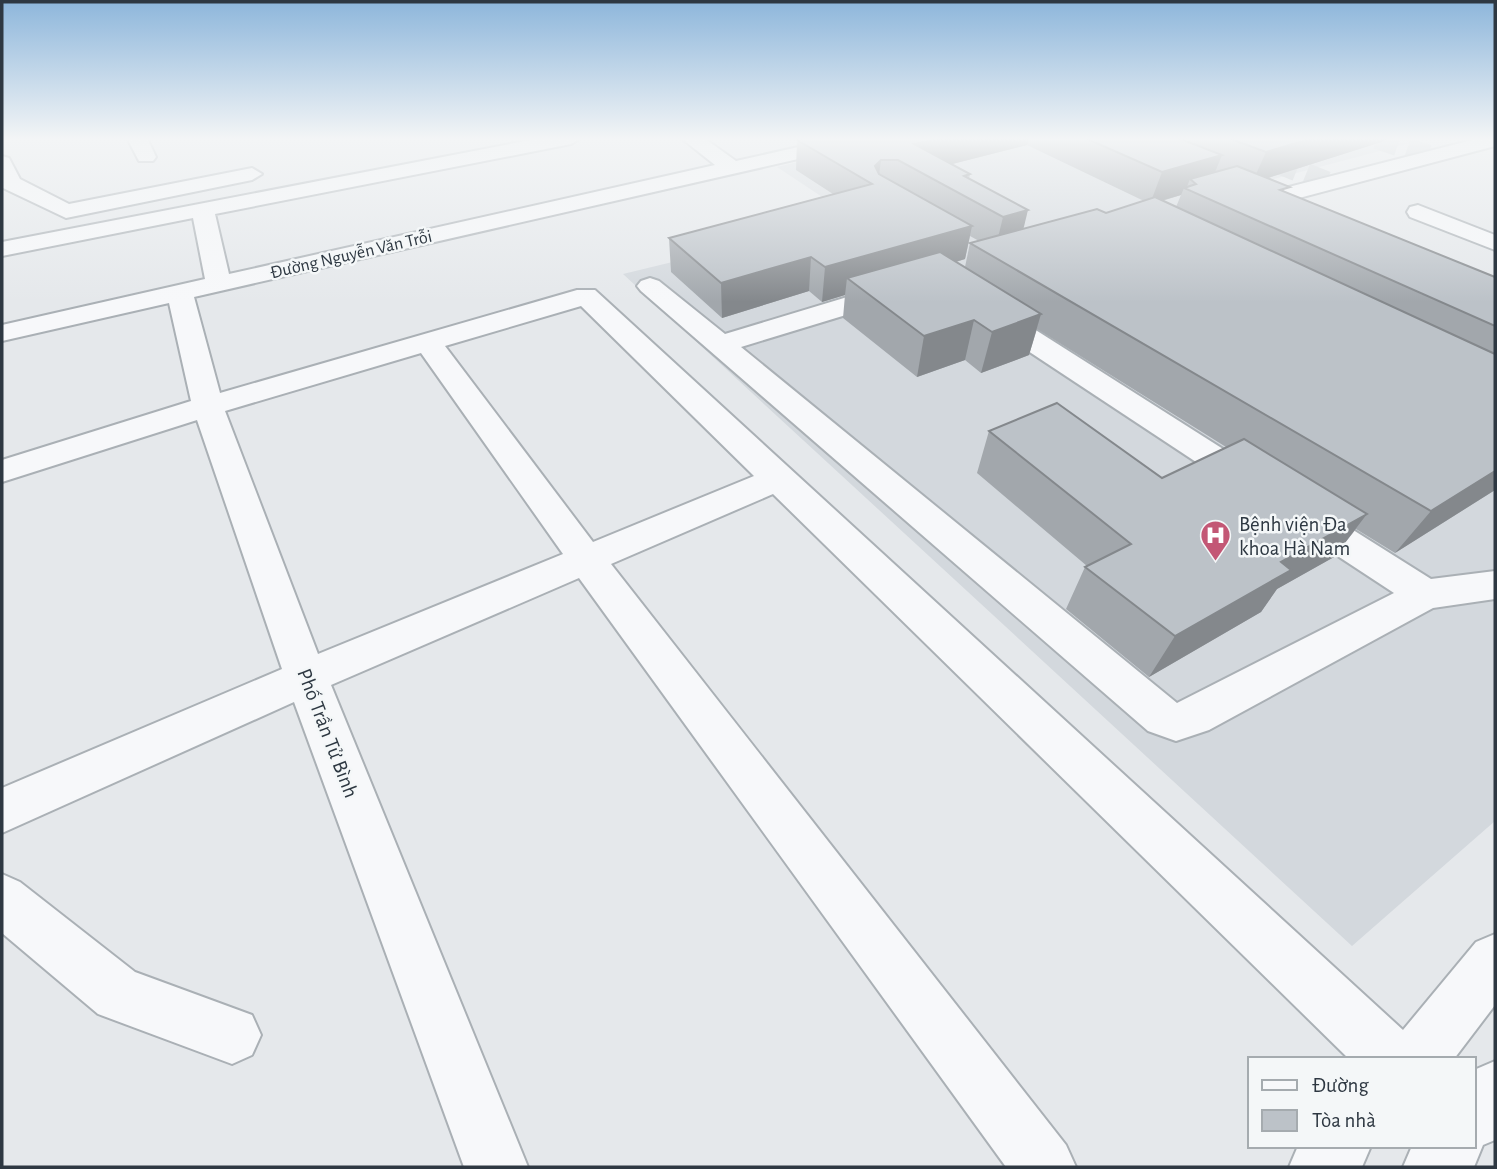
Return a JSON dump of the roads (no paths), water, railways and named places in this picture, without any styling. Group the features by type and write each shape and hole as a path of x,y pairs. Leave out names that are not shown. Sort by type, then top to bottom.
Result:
{"street":[{"path":"30,193 66,211 159,193"},
{"path":"2,249 296,193"},
{"name":"Đường Nguyễn Văn Trỗi","path":"2,333 620,193"},
{"path":"1270,193 1259,195 1307,215"},
{"name":"Phố Trần Tử Bình","path":"203,211 199,289 208,405 306,677 496,1167"},
{"path":"1418,212 1495,243"},
{"path":"721,344 923,283"},
{"path":"650,286 1164,718 1176,722 1193,717 1425,594 1495,585"},
{"path":"2,471 208,405 586,296 1389,1057"},
{"path":"971,302 1425,594"},
{"path":"427,342 586,559 1044,1167"},
{"path":"2,811 306,677 778,479"},
{"path":"2,900 118,994 232,1035"},
{"path":"1419,1057 1495,961"},
{"path":"1476,1115 1495,1091"},
{"path":"1321,1167 1338,1148"},
{"path":"1435,1167 1450,1148"}],"place":[{"name":"Bệnh viện Đa khoa Hà Nam","path":"1216,563"}]}
